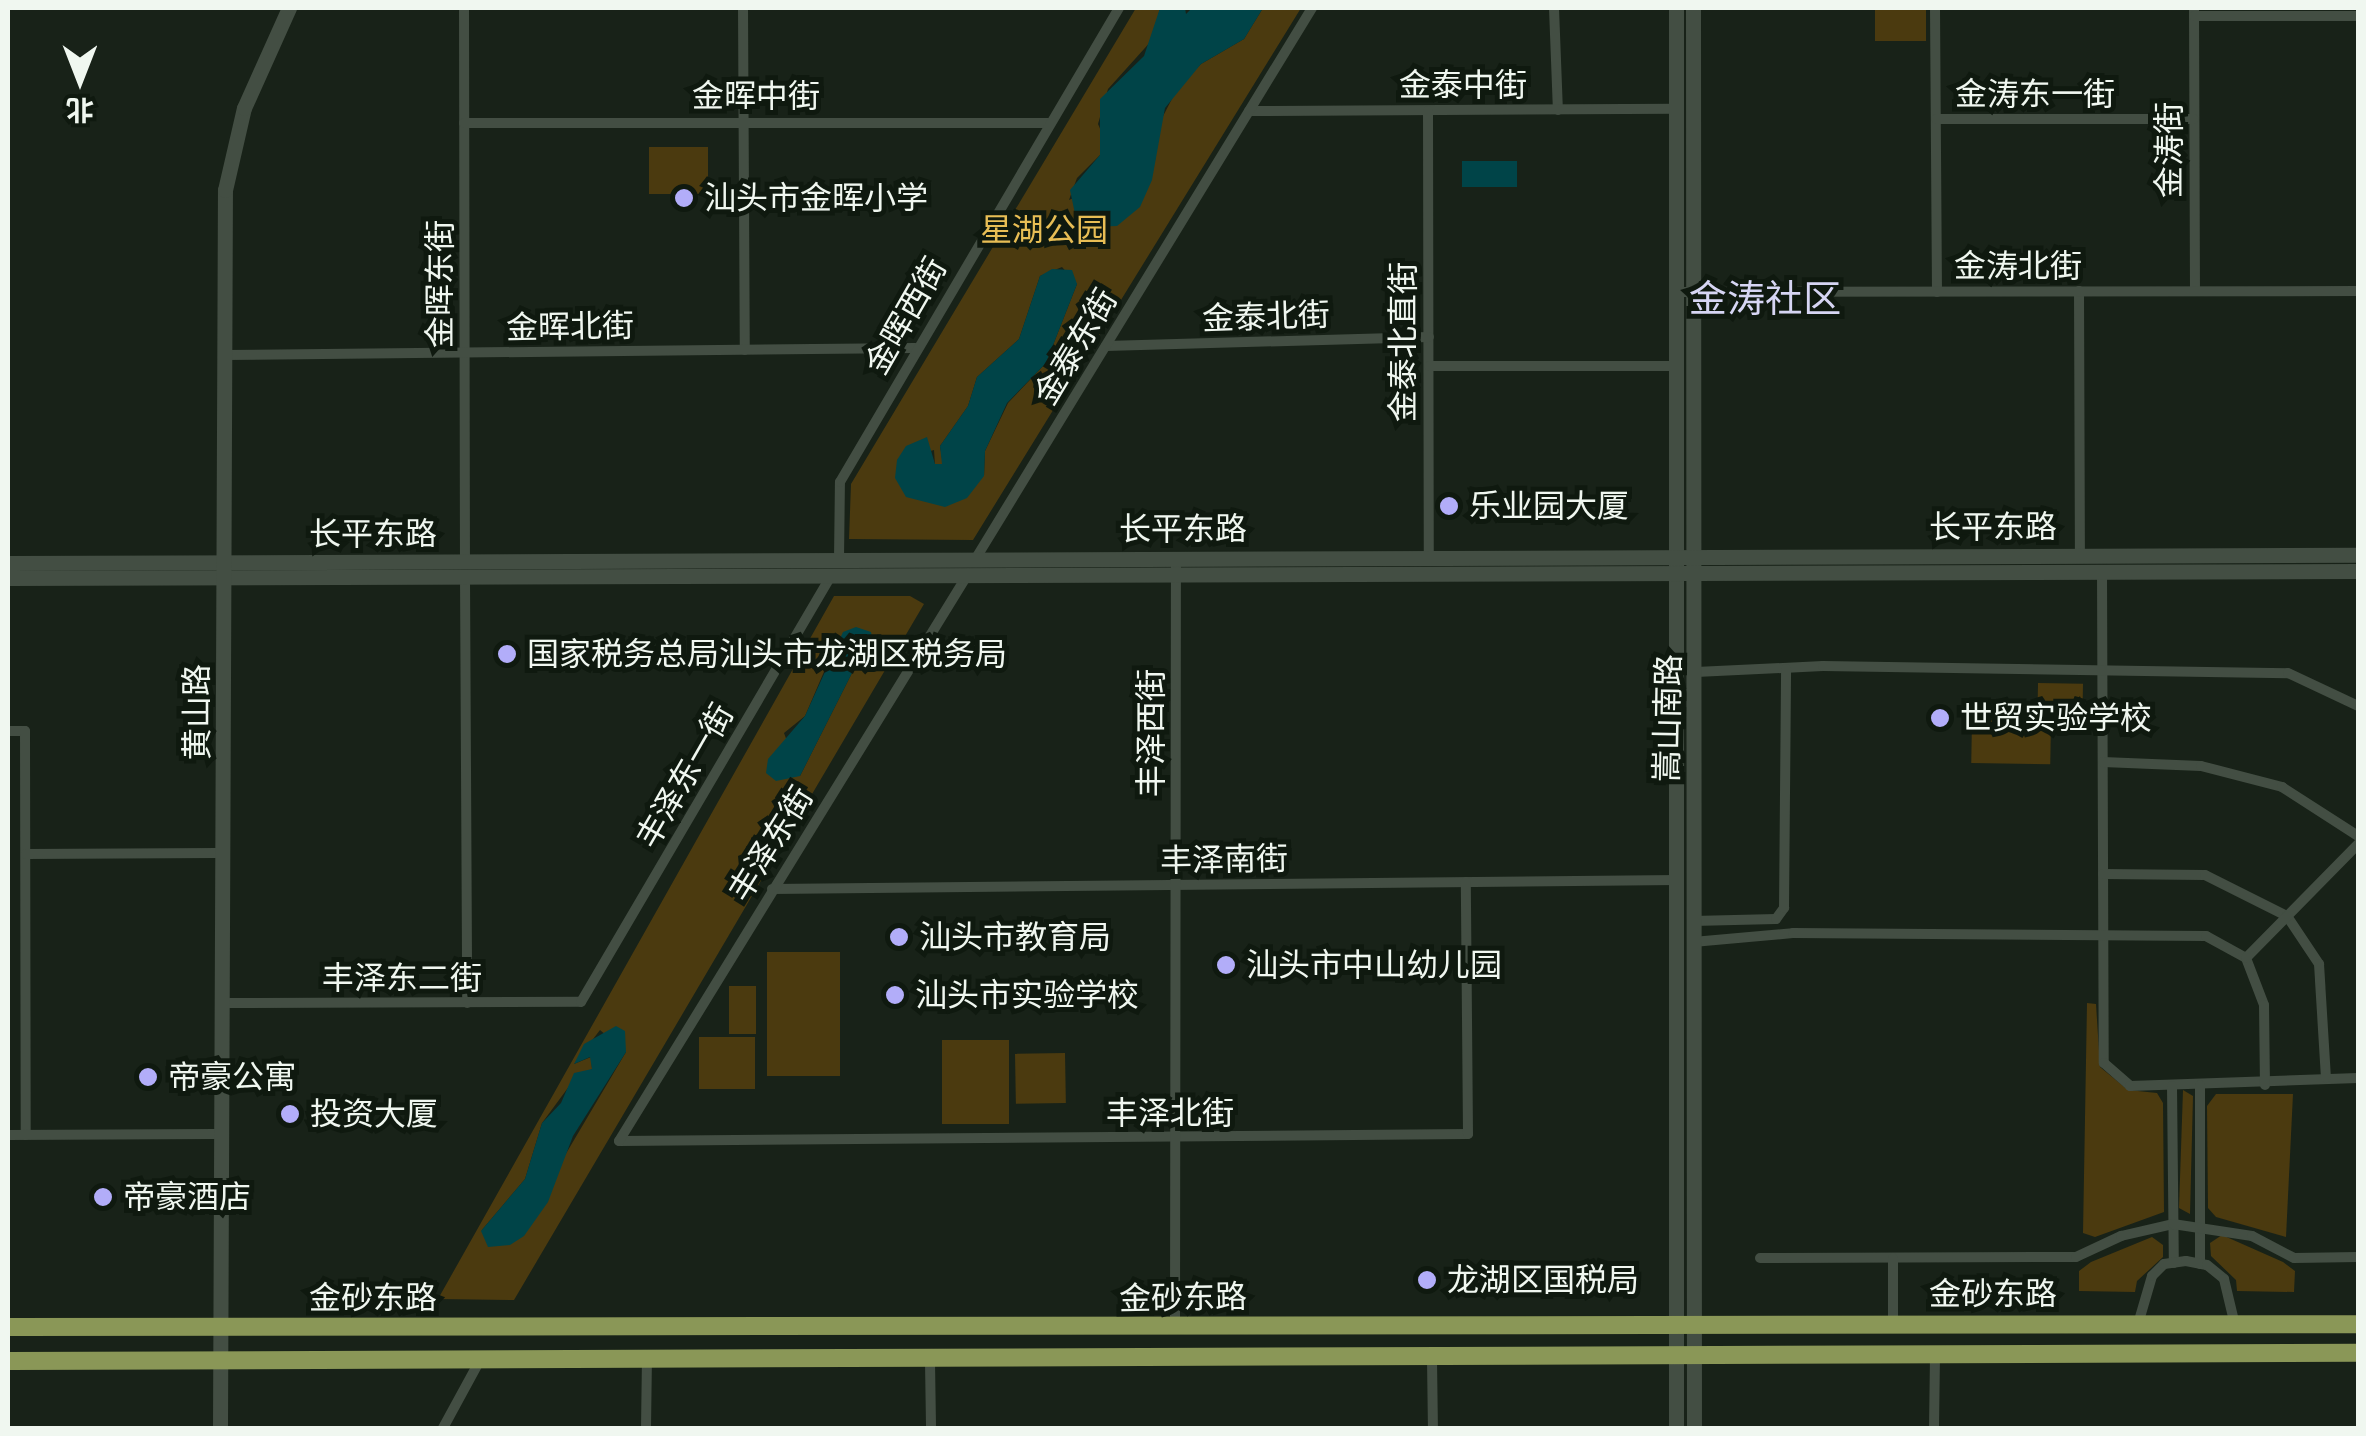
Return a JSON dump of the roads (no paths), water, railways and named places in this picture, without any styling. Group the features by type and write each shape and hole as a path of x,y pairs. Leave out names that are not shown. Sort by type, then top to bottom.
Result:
{"main road":[{"name":"金砂东路","path":"8,1327 2358,1324"},
{"name":"金砂东路","path":"8,1360 930,1362 2358,1353"}],"street":[{"name":"黄山路","path":"216,1327 223,1003 215,192 233,108 279,8"},
{"name":"黄山路","path":"217,1428 220,571 231,145 289,8"},
{"name":"金晖东街","path":"464,8 466,1002"},
{"path":"743,8 744,350"},
{"name":"金晖西街","path":"839,559 840,482 1119,8"},
{"name":"金泰东街","path":"976,558 1312,8"},
{"path":"1554,8 1558,110"},
{"name":"嵩山南路","path":"1685,1322 1698,572 1693,8"},
{"path":"1935,8 1937,292"},
{"path":"2194,12 2358,16"},
{"name":"金涛街","path":"2194,12 2195,291"},
{"name":"嵩山南路","path":"1676,16 1678,880 1685,1322 1685,1359 1676,1428"},
{"name":"金泰北直街","path":"1428,110 1429,564"},
{"name":"金泰中街","path":"1249,112 1676,110"},
{"name":"金涛东一街","path":"1936,119 2194,119"},
{"name":"金晖中街","path":"464,123 1048,123"},
{"name":"金涛北街","path":"1677,292 2358,291"},
{"path":"2079,292 2080,554"},
{"name":"金泰北街","path":"1106,346 1428,337"},
{"name":"金晖北街","path":"225,355 916,348"},
{"path":"1428,366 1678,366"},
{"name":"长平东路","path":"1429,564 1679,554 2358,555"},
{"name":"长平东路","path":"8,578 976,558 1176,565 1429,564 1679,572 2358,571"},
{"name":"长平东路","path":"8,563 220,571"},
{"name":"长平东路","path":"465,569 832,575 1176,565"},
{"name":"丰泽西街","path":"1176,565 1176,1328"},
{"path":"2102,571 2104,1063 2130,1086 2265,1085 2358,1078"},
{"name":"丰泽东街","path":"619,1141 968,574"},
{"name":"丰泽东一街","path":"581,1002 832,575"},
{"path":"1693,922 1776,919 1784,908 1786,669"},
{"path":"1696,672 2288,672 2358,706"},
{"path":"8,730 25,731 26,1135"},
{"path":"2103,762 2201,766 2282,787 2358,840 2246,958"},
{"path":"26,854 218,853"},
{"path":"2103,874 2205,875 2287,916 2319,964 2326,1078"},
{"name":"丰泽南街","path":"772,889 1678,880"},
{"name":"丰泽北街","path":"619,1141 1468,1134 1466,882"},
{"path":"1693,942 1793,933 2206,936 2246,958 2264,1005 2265,1085"},
{"name":"丰泽东二街","path":"223,1003 581,1002"},
{"path":"2200,1085 2200,1264"},
{"path":"2172,1086 2174,1263"},
{"path":"8,1135 216,1134"},
{"path":"1760,1258 2076,1257 2121,1236 2174,1224 2252,1236 2294,1258 2358,1258"},
{"path":"1893,1258 1893,1323"},
{"path":"2138,1324 2152,1276 2174,1263 2200,1264 2224,1279 2234,1325"},
{"path":"1934,1428 1935,1356"},
{"name":"嵩山南路","path":"1685,1359 1694,1428"},
{"path":"443,1428 480,1360"},
{"path":"646,1360 646,1428"},
{"path":"1432,1360 1433,1428"},
{"path":"930,1362 931,1428"}],"water":[{"path":"1160,8 1185,8 1186,14 1192,8 1263,8 1244,39 1201,64 1165,108 1152,180 1140,207 1117,226 1087,227 1075,214 1070,190 1100,155 1100,99 1144,56"},
{"path":"1462,161 1517,161 1517,187 1462,187"},
{"path":"1052,269 1072,270 1077,284 1046,363 1007,403 985,451 984,476 967,498 945,507 906,497 895,478 897,460 906,446 927,437 935,464 942,464 940,446 968,406 977,377 1019,339 1040,276"},
{"path":"856,627 871,632 875,653 853,671 800,776 776,781 766,773 768,759 805,716 843,632"},
{"path":"616,1026 625,1031 626,1052 573,1136 548,1202 524,1236 510,1245 488,1247 481,1231 525,1179 542,1123 561,1103 574,1073 592,1069 590,1057 574,1064 584,1044"}],"place":[{"name":"汕头市金晖小学","path":"684,198"},
{"name":"乐业园大厦","path":"1449,506"},
{"name":"国家税务总局汕头市龙湖区税务局","path":"507,654"},
{"name":"世贸实验学校","path":"1940,718"},
{"name":"汕头市教育局","path":"899,937"},
{"name":"汕头市中山幼儿园","path":"1226,965"},
{"name":"汕头市实验学校","path":"895,995"},
{"name":"帝豪公寓","path":"148,1077"},
{"name":"投资大厦","path":"290,1114"},
{"name":"帝豪酒店","path":"103,1197"},
{"name":"龙湖区国税局","path":"1427,1280"}],"district":[{"name":"金涛社区","path":"1765,299"}],"park label":[{"name":"星湖公园","path":"1044,230"}]}
